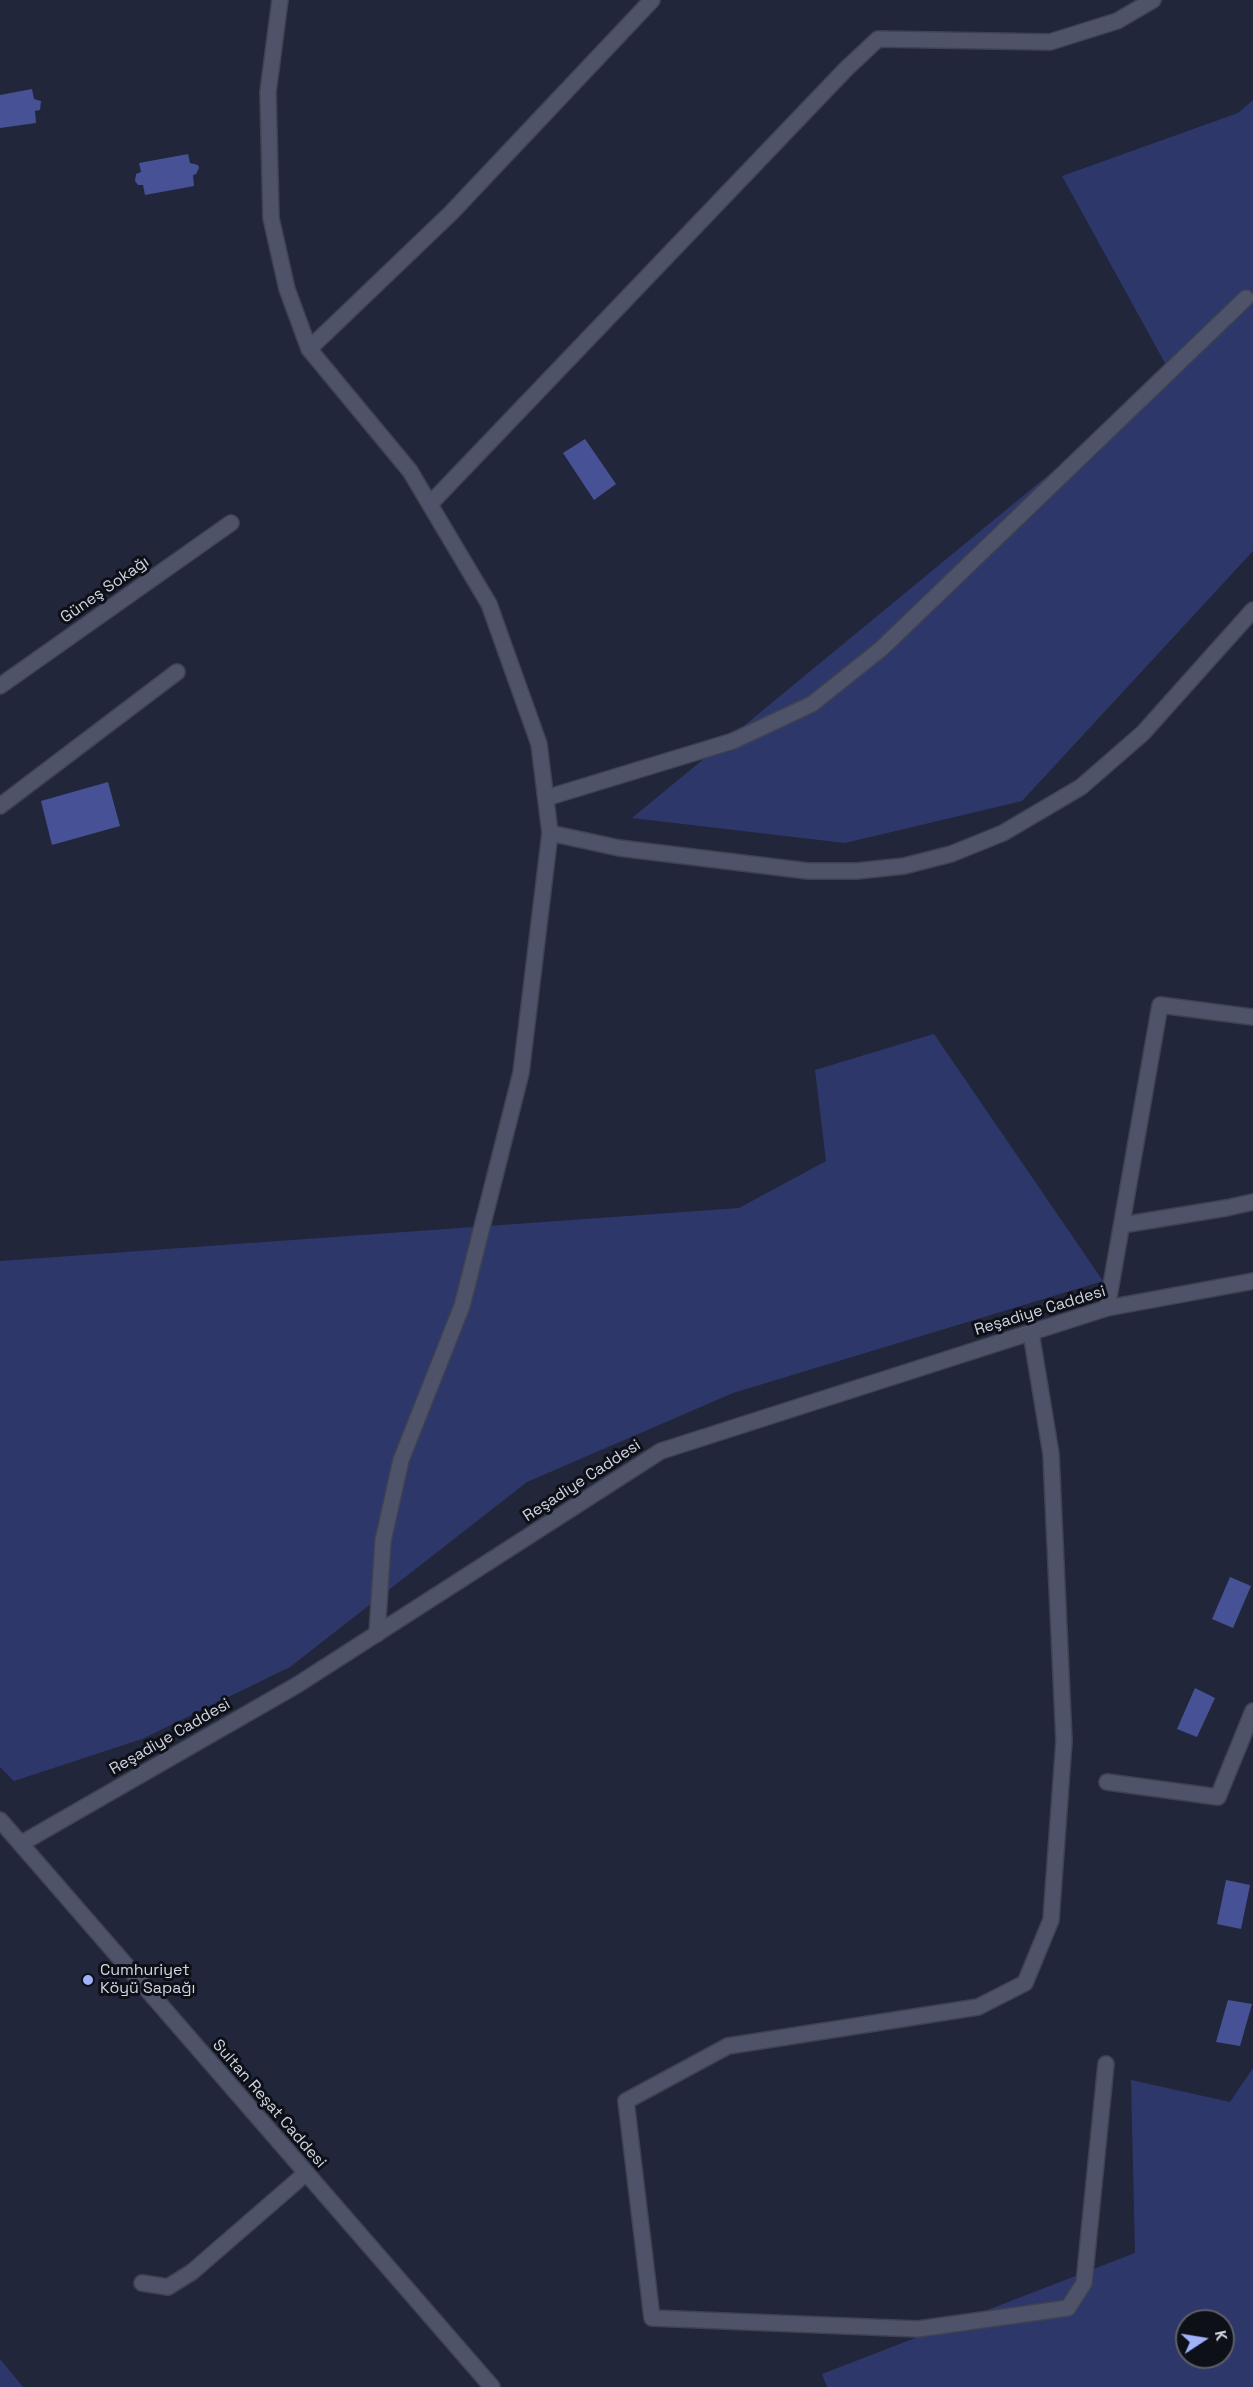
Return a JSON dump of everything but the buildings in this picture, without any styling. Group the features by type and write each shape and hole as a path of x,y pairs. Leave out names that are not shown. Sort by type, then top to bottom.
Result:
{"street":[{"path":"280,0 268,93 272,218 287,289 309,349 410,471 489,604 539,744 550,833 521,1073 462,1306 401,1460 383,1541 377,1634"},
{"path":"309,349 451,213 652,0"},
{"path":"430,504 846,69 878,39 1050,42 1117,21 1153,0"},
{"path":"546,798 733,741 812,704 881,649 1246,298"},
{"name":"Güneş Sokağı","path":"0,686 231,523"},
{"path":"550,833 619,848 808,871 881,869 904,866 951,854 1003,833 1081,787 1143,733 1253,610"},
{"path":"0,806 177,672"},
{"path":"1107,1308 1160,1005 1253,1017"},
{"path":"1122,1224 1253,1202"},
{"name":"Reşadiye Caddesi","path":"22,1843 297,1685 661,1451 1107,1308 1253,1281"},
{"path":"1031,1333 1051,1454 1064,1741 1051,1920 1025,1983 978,2007 728,2046 626,2101 652,2318 918,2329 1068,2308 1084,2283 1106,2064"},
{"path":"1107,1782 1218,1797 1253,1711"},
{"path":"0,1820 22,1843"},
{"name":"Sultan Reşat Caddesi","path":"22,1843 305,2174 492,2387"},
{"path":"142,2283 168,2287 192,2272 305,2174"}],"shaded area":[{"path":"32,89 34,99 41,101 40,110 35,111 36,123 0,128 0,95"},
{"path":"1253,100 1253,551 1022,801 845,843 632,818 1171,374 1062,176 1238,113"},
{"path":"188,154 190,163 198,165 199,168 193,175 194,186 145,195 143,185 138,185 135,181 136,174 141,172 139,163"},
{"path":"585,439 616,484 594,500 563,453"},
{"path":"108,782 120,826 52,845 41,801"},
{"path":"934,1034 1103,1281 733,1393 527,1482 290,1667 142,1739 14,1781 0,1767 0,1261 739,1208 826,1161 815,1070"},
{"path":"1230,1577 1251,1586 1233,1628 1212,1619"},
{"path":"1195,1688 1215,1698 1197,1737 1177,1729"},
{"path":"1226,1880 1250,1885 1241,1929 1217,1924"},
{"path":"1228,2000 1252,2004 1240,2046 1216,2042"},
{"path":"1253,2068 1253,2387 827,2387 822,2374 1135,2253 1131,2080 1230,2102"},
{"path":"0,2359 23,2387 0,2387"}],"place":[{"name":"Cumhuriyet Köyü Sapağı","path":"88,1980"}]}
